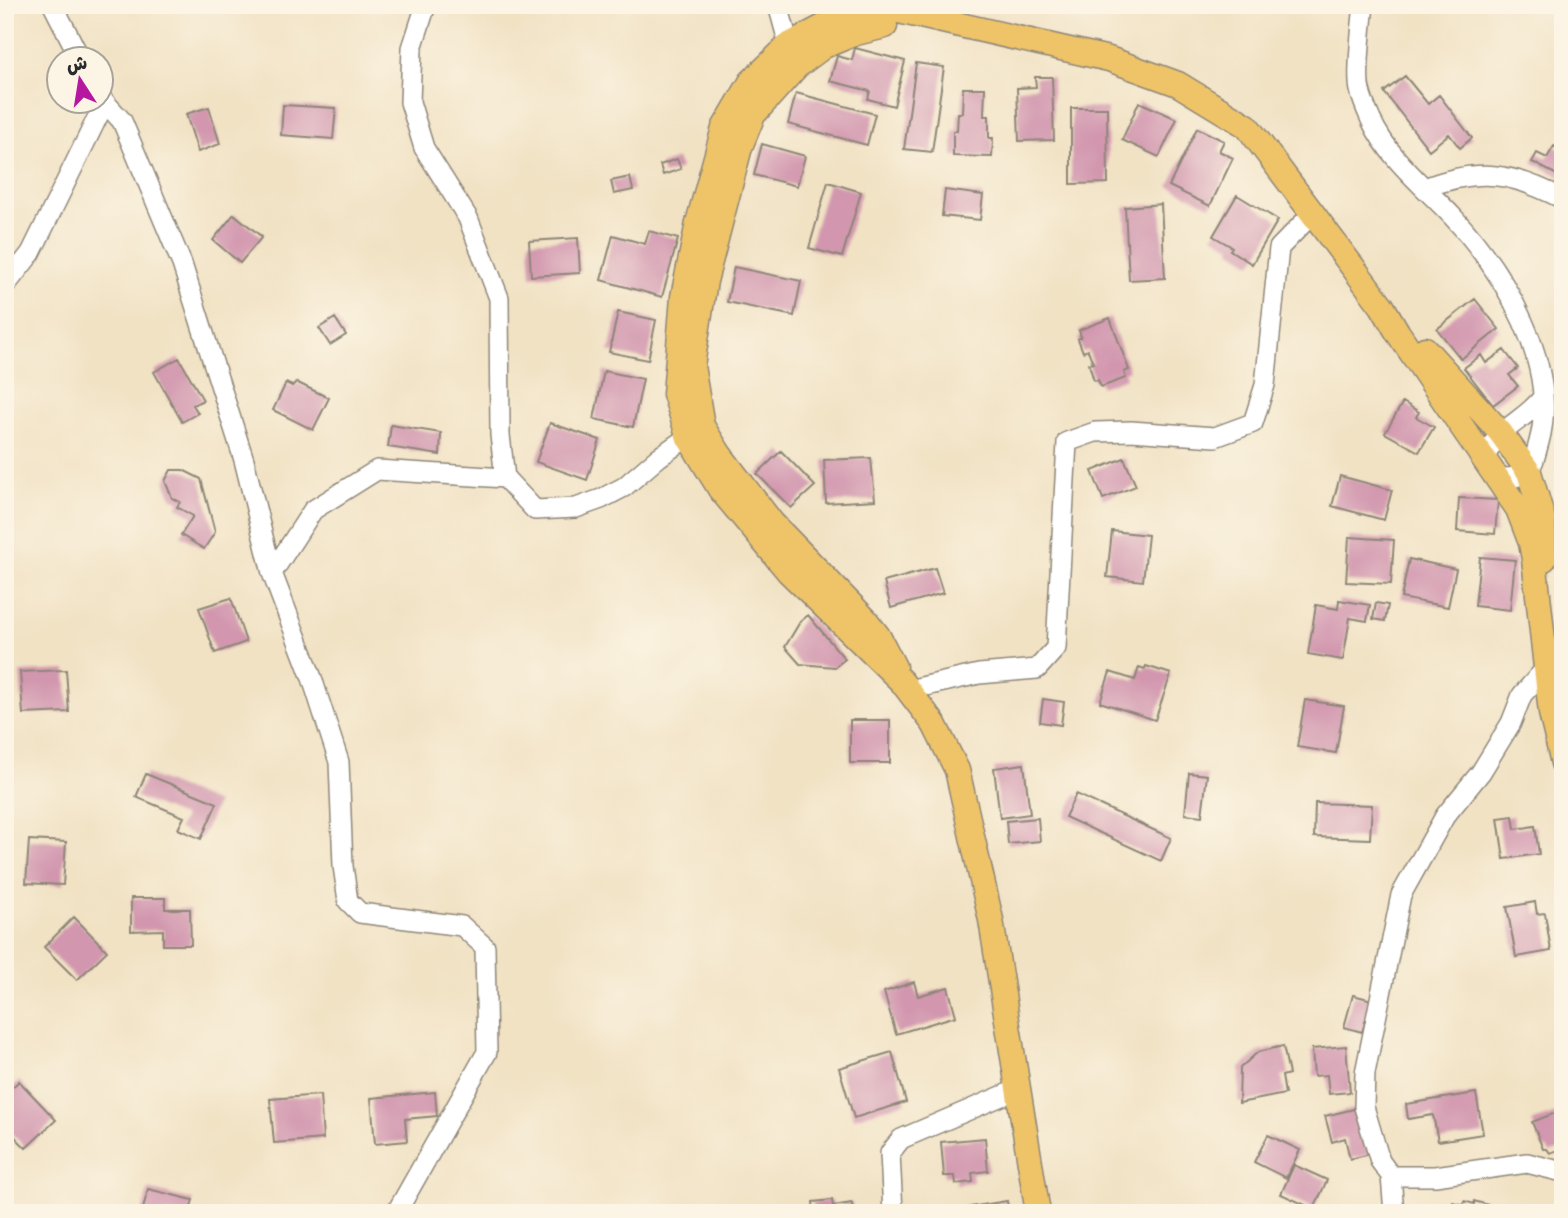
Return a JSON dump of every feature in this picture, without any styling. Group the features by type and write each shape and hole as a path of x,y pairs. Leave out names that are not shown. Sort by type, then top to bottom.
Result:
{"main road":[{"path":"1038,1213 991,920 957,770 934,724 905,686 789,572 720,489 696,432 675,394 683,297 698,222 724,128 751,82 789,45 838,13 890,9 1109,59 1178,83 1247,126 1382,306 1518,509 1531,543 1551,713 1563,763"},
{"path":"696,432 692,366 698,319 705,281 740,148 753,115 797,66 824,46 856,33 896,23 937,19"},
{"path":"1382,306 1407,329 1500,432 1529,472 1539,503 1544,536 1541,616"}],"street":[{"path":"53,5 74,46"},
{"path":"425,5 412,48 410,102 424,148 468,218 499,298 500,435 505,478 535,510 576,508 624,487 659,457 696,432"},
{"path":"778,5 789,45"},
{"path":"1364,5 1359,88 1372,122 1406,172 1425,188 1484,254 1509,291 1540,367 1543,397 1540,440 1529,472 1524,476 1492,468 1500,432 1529,412 1543,397"},
{"path":"116,115 122,121 182,264 244,460 271,573 312,678 339,762 343,866 348,901 360,913 462,926 485,947 486,1052 396,1213"},
{"path":"5,286 31,253 96,116"},
{"path":"1425,188 1450,178 1491,174 1527,182 1563,199"},
{"path":"905,686 979,674 1037,669 1056,648 1067,442 1095,432 1131,431 1215,437 1253,423 1265,385 1279,248 1314,212"},
{"path":"271,573 313,510 377,470 505,478"},
{"path":"1394,1213 1391,1177 1380,1161 1364,1107 1364,1073 1401,895 1445,816 1481,772 1511,723 1522,695 1546,668"},
{"path":"893,1213 890,1153 901,1139 1018,1088"},
{"path":"1391,1177 1435,1176 1527,1163 1563,1172"}],"building":[{"path":"855,48 905,61 894,106 868,99 870,91 830,81 837,56 852,60"},
{"path":"916,63 944,67 932,152 904,149"},
{"path":"1405,76 1428,104 1439,95 1472,138 1460,148 1449,134 1429,150 1384,92"},
{"path":"1035,77 1052,77 1054,140 1019,141 1017,88 1036,87"},
{"path":"963,88 985,88 984,116 989,116 989,138 993,138 992,157 953,156 953,131 957,131 958,113 962,113"},
{"path":"796,93 875,114 867,145 788,124"},
{"path":"1139,102 1177,119 1159,157 1122,140"},
{"path":"283,105 336,108 333,139 281,135"},
{"path":"209,107 220,144 198,152 186,114"},
{"path":"1071,108 1107,108 1108,183 1071,184"},
{"path":"1197,128 1224,141 1219,151 1233,158 1210,206 1169,186"},
{"path":"762,144 805,156 797,186 754,175"},
{"path":"1554,146 1563,151 1563,178 1532,162 1537,153 1547,158"},
{"path":"677,159 681,169 663,175 660,165"},
{"path":"630,177 633,190 614,194 611,181"},
{"path":"828,182 861,192 842,257 809,248"},
{"path":"945,190 983,195 980,220 942,216"},
{"path":"1237,195 1278,220 1252,264 1230,250 1232,247 1213,236"},
{"path":"1161,204 1165,278 1129,280 1125,207"},
{"path":"234,214 262,237 240,263 213,240"},
{"path":"649,231 678,239 662,297 601,280 613,235 645,244"},
{"path":"578,238 580,273 531,276 529,241"},
{"path":"734,267 801,281 794,316 727,302"},
{"path":"1475,299 1499,329 1461,359 1437,329"},
{"path":"618,312 656,320 648,360 609,352"},
{"path":"335,318 346,335 330,345 319,328"},
{"path":"1110,318 1129,370 1124,372 1126,378 1101,387 1098,380 1094,381 1089,364 1093,363 1088,350 1083,352 1078,339 1081,337 1079,330"},
{"path":"1504,350 1518,368 1509,375 1518,386 1493,405 1464,368 1481,355 1486,363"},
{"path":"179,358 203,400 193,405 198,413 182,422 154,372"},
{"path":"604,371 643,379 633,427 594,419"},
{"path":"296,382 329,398 313,430 273,410 286,383 292,386"},
{"path":"1403,402 1419,412 1416,417 1434,427 1419,452 1385,433"},
{"path":"550,423 600,440 587,480 536,462"},
{"path":"391,425 441,433 440,455 388,447"},
{"path":"781,451 815,486 791,508 757,474"},
{"path":"1563,453 1563,472 1559,471"},
{"path":"871,458 875,500 826,503 824,460"},
{"path":"1124,458 1136,486 1103,499 1092,471"},
{"path":"171,470 183,470 201,479 215,532 204,549 181,535 193,516 177,507 180,502 172,498 165,481"},
{"path":"1340,476 1392,490 1384,520 1332,506"},
{"path":"1459,498 1498,500 1495,534 1457,531"},
{"path":"1112,531 1148,535 1143,581 1107,577"},
{"path":"1349,537 1394,540 1391,584 1346,582"},
{"path":"1480,557 1515,560 1510,610 1475,606"},
{"path":"1409,559 1456,569 1448,607 1401,598"},
{"path":"935,568 943,593 891,608 884,582"},
{"path":"231,598 246,642 215,653 199,608"},
{"path":"1339,600 1370,605 1367,621 1350,618 1343,660 1308,654 1316,605 1338,609"},
{"path":"1376,603 1388,605 1385,621 1373,619"},
{"path":"808,615 845,659 835,667 800,664 785,647 800,622"},
{"path":"1146,666 1171,674 1155,720 1100,702 1110,672 1135,680 1139,667 1145,669"},
{"path":"66,670 69,712 23,714 20,672"},
{"path":"1043,699 1064,702 1061,725 1040,722"},
{"path":"1305,700 1344,706 1336,753 1297,747"},
{"path":"850,720 890,720 890,763 850,763"},
{"path":"1024,764 1030,814 1000,818 994,768"},
{"path":"1189,773 1207,775 1202,816 1185,814"},
{"path":"146,774 217,803 201,839 178,829 184,817 136,797"},
{"path":"1076,794 1171,838 1161,861 1065,817"},
{"path":"1315,803 1372,805 1370,839 1314,837"},
{"path":"1513,816 1515,829 1535,826 1539,854 1504,859 1498,818"},
{"path":"1038,818 1040,841 1008,844 1006,821"},
{"path":"29,840 66,842 63,885 26,883"},
{"path":"131,898 165,898 165,909 190,909 191,945 163,945 163,930 131,931"},
{"path":"1535,902 1537,914 1545,913 1551,951 1516,957 1507,907"},
{"path":"74,917 107,951 77,980 44,947"},
{"path":"914,982 918,996 948,987 956,1016 896,1034 884,992"},
{"path":"1353,995 1372,1000 1362,1032 1344,1027"},
{"path":"1563,1042 1563,1062 1556,1045"},
{"path":"1283,1046 1289,1074 1282,1076 1285,1094 1239,1103 1240,1068 1258,1052"},
{"path":"1346,1046 1350,1092 1329,1094 1327,1075 1314,1076 1312,1049"},
{"path":"892,1052 906,1102 854,1118 839,1068"},
{"path":"19,1081 56,1120 26,1148 5,1130 5,1094"},
{"path":"435,1092 437,1116 405,1119 407,1141 375,1144 371,1098"},
{"path":"1476,1093 1483,1134 1438,1141 1433,1115 1408,1119 1406,1104"},
{"path":"320,1095 323,1139 274,1143 270,1099"},
{"path":"1358,1108 1370,1154 1350,1159 1345,1138 1332,1142 1325,1116"},
{"path":"1563,1110 1563,1148 1550,1153 1543,1149 1532,1122"},
{"path":"1268,1135 1300,1150 1286,1178 1254,1162"},
{"path":"985,1138 988,1171 972,1173 973,1182 956,1184 955,1176 944,1176 941,1142"},
{"path":"1294,1165 1327,1180 1314,1209 1281,1194"},
{"path":"148,1189 193,1200 189,1213 142,1213"},
{"path":"832,1200 833,1206 852,1203 853,1213 814,1213 813,1202"},
{"path":"1007,1201 1009,1213 971,1213 970,1207"},
{"path":"1464,1201 1495,1207 1493,1213 1437,1213 1440,1204 1452,1208 1453,1202 1463,1205"}]}
